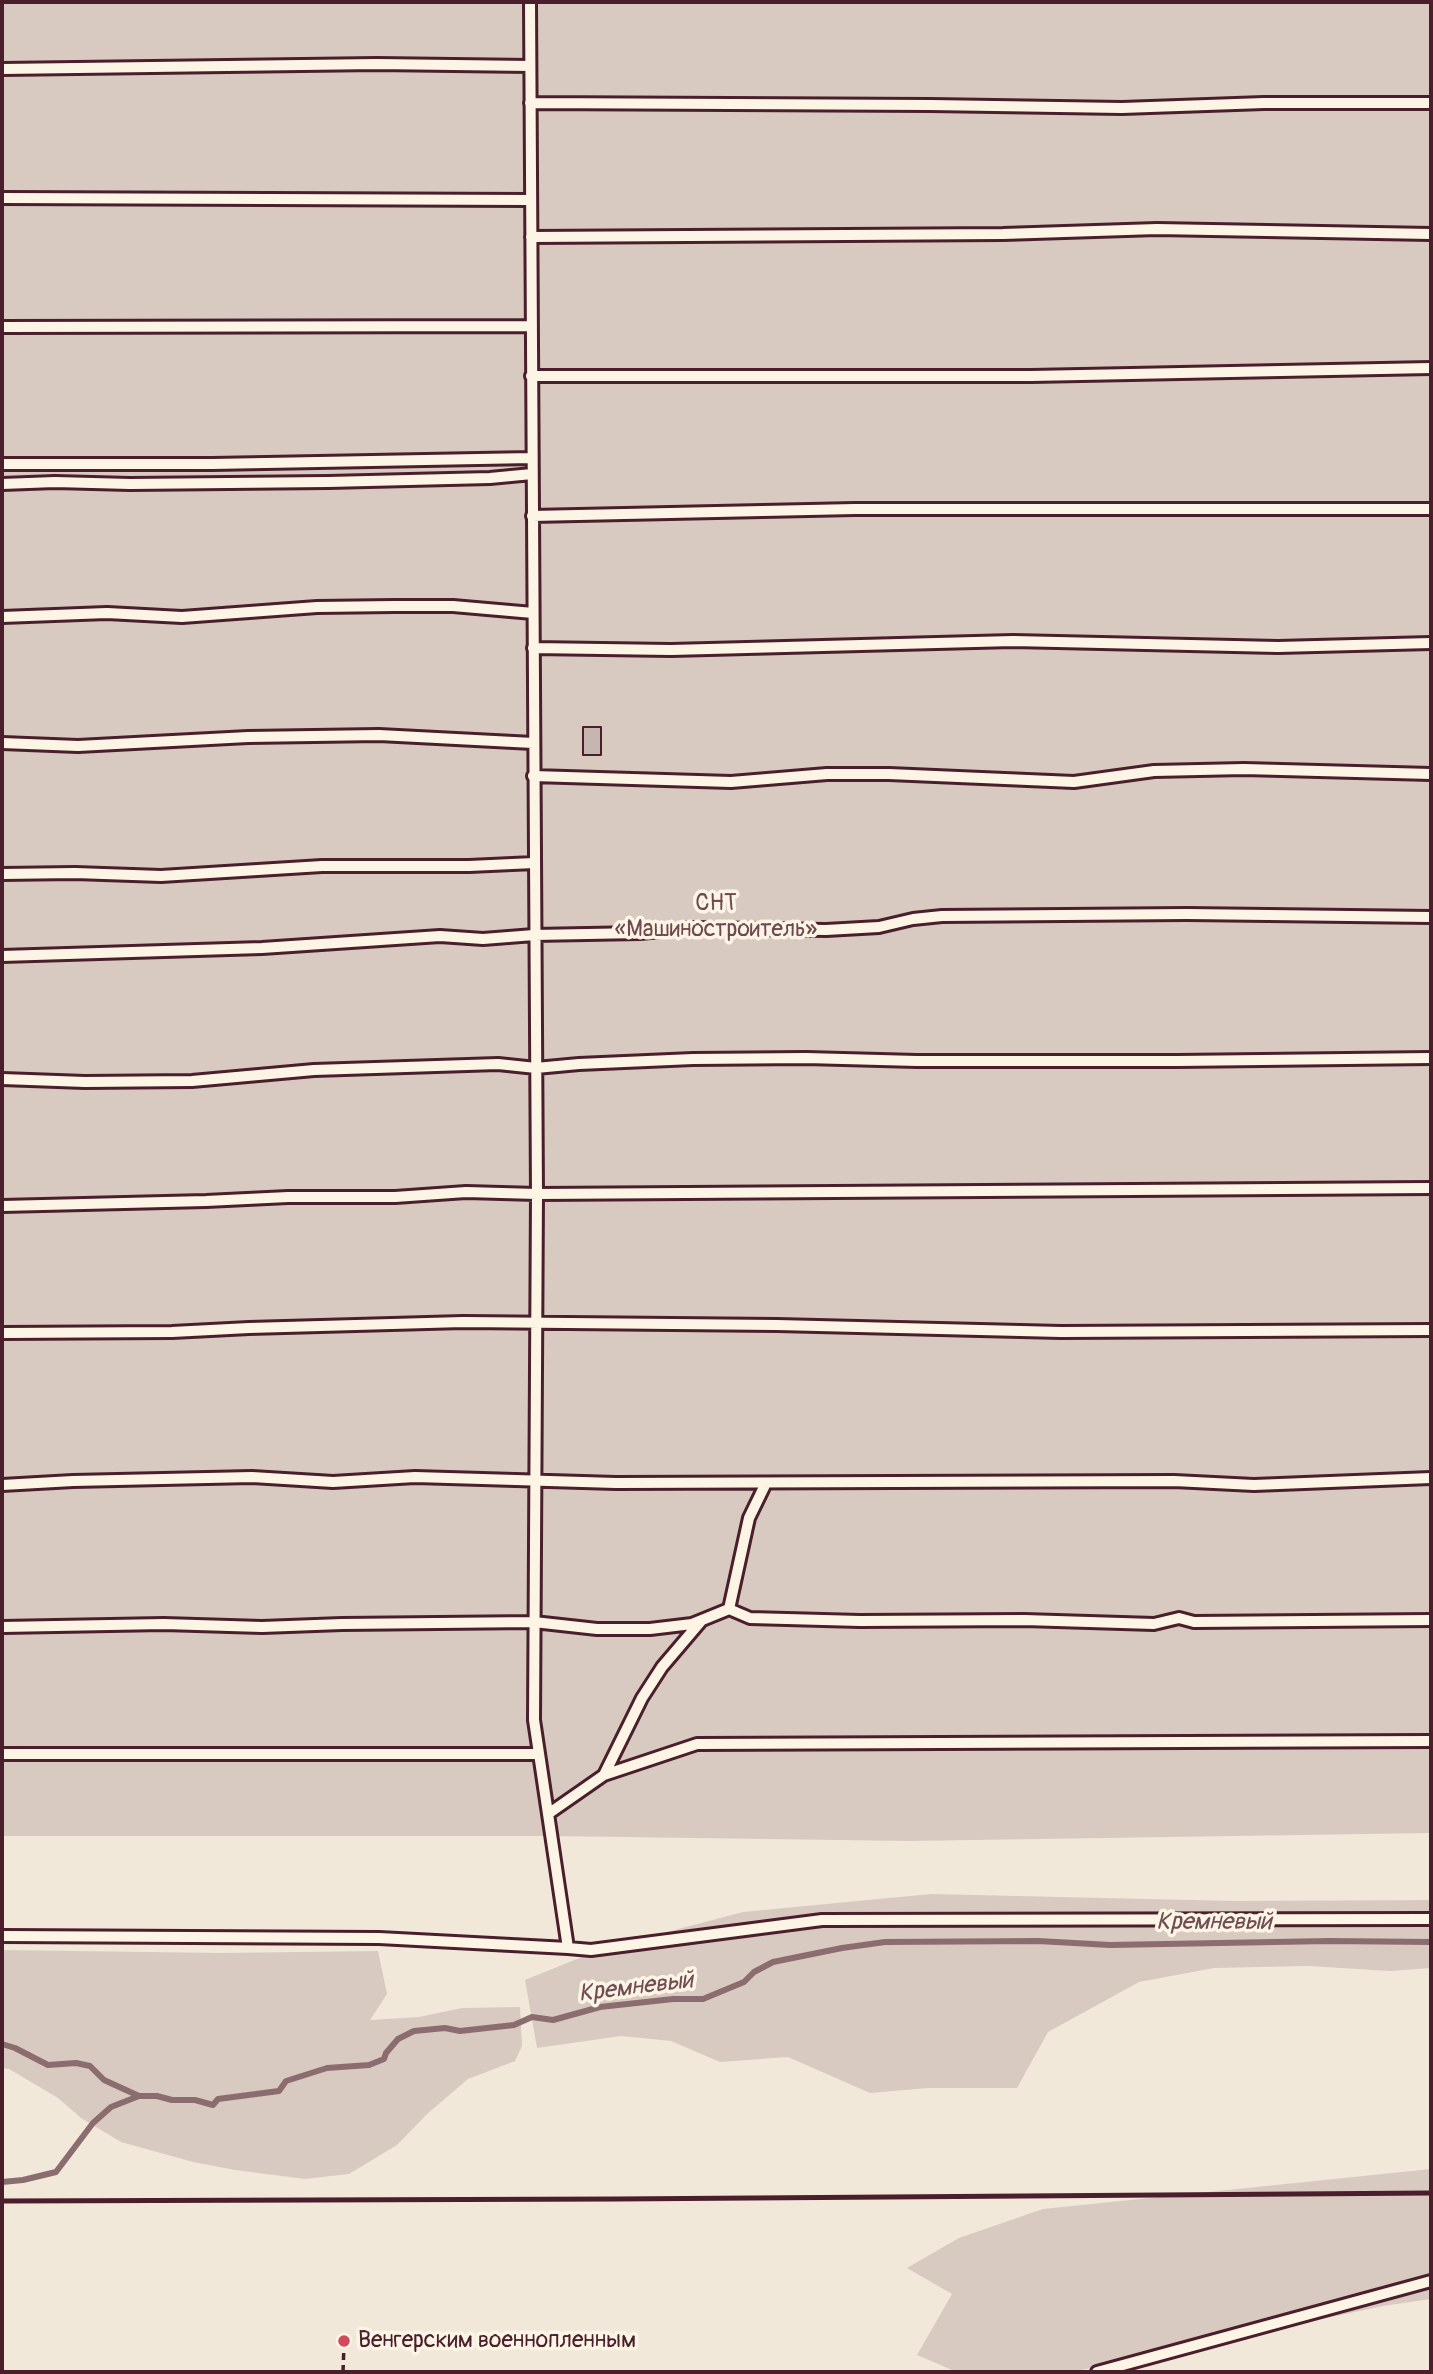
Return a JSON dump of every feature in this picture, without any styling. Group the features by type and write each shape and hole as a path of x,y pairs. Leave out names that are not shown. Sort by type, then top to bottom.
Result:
{"lane":[{"path":"530,2 537,1194 534,1720 568,1948"},
{"path":"2,69 377,64 530,66"},
{"path":"530,103 1122,108 1264,103 1431,103"},
{"path":"2,198 531,200"},
{"path":"531,237 1003,234 1157,229 1431,234"},
{"path":"2,327 531,326"},
{"path":"531,376 1031,376 1431,368"},
{"path":"2,464 212,464 532,458"},
{"path":"2,484 342,482 490,478 532,474"},
{"path":"532,516 855,509 1431,509"},
{"path":"2,617 107,613 182,617 317,607 394,606 453,606 533,613"},
{"path":"533,648 670,650 1013,641 1278,647 1431,643"},
{"path":"2,743 78,746 248,737 379,735 533,743"},
{"path":"533,776 731,782 827,774 889,774 1074,782 1154,771 1244,769 1431,774"},
{"path":"2,874 161,876 322,866 534,863"},
{"path":"2,956 324,945 440,936 483,939 534,934 640,933 693,928 826,930 879,927 942,916 1431,917"},
{"path":"2,1079 85,1082 192,1081 363,1068 498,1064 536,1068 655,1061 806,1058 917,1061 1431,1058"},
{"path":"2,1206 288,1197 395,1197 466,1192 537,1194 1431,1188"},
{"path":"2,1333 172,1332 344,1325 536,1322 1061,1332 1431,1330"},
{"path":"2,1485 252,1477 333,1482 415,1477 534,1482 1174,1481 1254,1485 1431,1478"},
{"path":"729,1609 749,1518 766,1483"},
{"path":"2,1627 164,1624 262,1627 534,1622 597,1629 650,1629 692,1624 729,1609 750,1618 860,1621 1024,1619 1154,1624 1179,1618 1194,1622 1431,1620"},
{"path":"604,1775 642,1698 662,1667 702,1619"},
{"path":"548,1814 604,1775 697,1744 1431,1741"},
{"path":"2,1754 539,1754"},
{"path":"2,1936 379,1938 591,1950 822,1920 1431,1919"},
{"path":"1097,2372 1431,2281"}],"path":[{"path":"343,2372 344,2345"}],"green space":[{"name":"СНТ «Машиностроитель»","path":"2,2 1431,2 1431,1833 909,1841 551,1836 2,1836"},
{"path":"931,1894 1235,1901 1431,1900 1431,1968 1390,1971 1308,1966 1214,1968 1139,1982 1048,2032 1017,2088 928,2088 870,2093 788,2057 720,2062 671,2041 621,2036 537,2048 525,1980 599,1950 743,1912"},
{"path":"2,1950 221,1953 378,1951 387,1994 370,2020 419,2017 462,2008 520,2007 522,2046 515,2061 468,2079 427,2114 397,2145 349,2174 305,2179 235,2170 193,2162 121,2142 81,2118 58,2098 9,2069 2,2068"},
{"path":"1431,2169 1431,2299 1383,2306 1072,2372 957,2372 917,2355 952,2294 907,2268 959,2238 1043,2209"}],"building":[{"path":"583,727 601,727 601,755 583,755"}],"waterway":[{"name":"Кремневый","path":"2,2044 48,2065 76,2063 90,2066 104,2080 139,2096 195,2100 213,2105 218,2099 279,2091 286,2081 327,2068 369,2065 384,2059 398,2039 414,2031 445,2028 460,2031 514,2025 532,2017 553,2020 600,2007 673,1999 703,1999 744,1982 754,1972 773,1962 885,1942 1038,1941 1110,1945 1431,1942"},
{"path":"2,2182 56,2172 93,2123 111,2107 139,2096"}],"railway":[{"path":"2,2201 1431,2193"}],"place":[{"name":"Венгерским военнопленным","path":"344,2341"}]}
